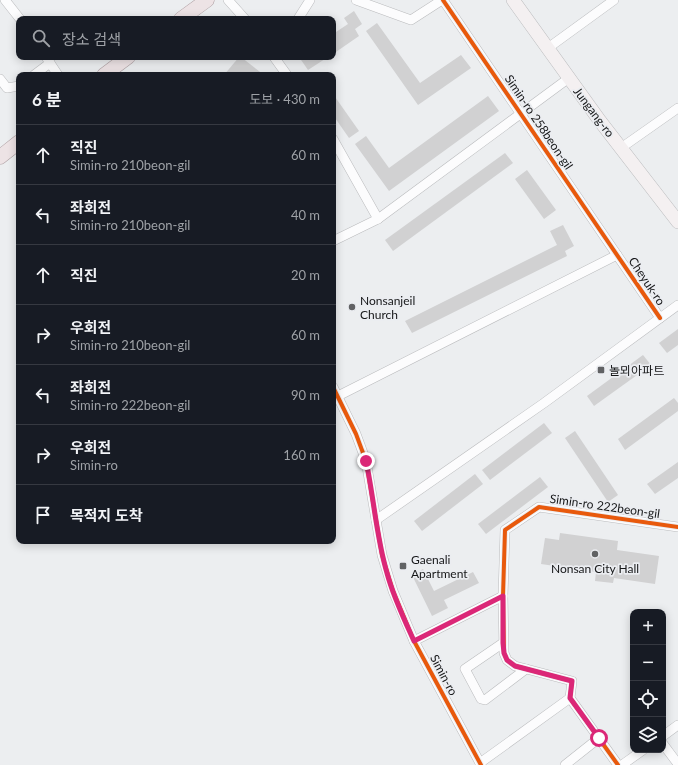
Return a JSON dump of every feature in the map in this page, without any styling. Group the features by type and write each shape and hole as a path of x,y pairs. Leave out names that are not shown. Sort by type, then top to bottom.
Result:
{"main road":[{"path":"185,16 207,0"},
{"path":"108,72 124,60"},
{"path":"0,148 16,136"},
{"path":"0,156 16,144"}],"street":[{"path":"5,0 18,16"},
{"path":"228,0 242,16"},
{"path":"300,16 310,0"},
{"path":"356,0 411,20 442,0"},
{"name":"Simin-ro 258beon-gil","path":"442,0 617,255"},
{"name":"Jungang-ro","path":"513,0 621,148 678,222"},
{"path":"548,48 614,0"},
{"path":"37,72 48,60 56,72"},
{"path":"276,60 285,72"},
{"name":"Simin-ro 258beon-gil","path":"336,240 378,219 569,78"},
{"path":"0,79 7,88 16,86"},
{"path":"621,148 678,108"},
{"path":"336,144 378,219"},
{"path":"338,396 617,255"},
{"name":"Cheyuk-ro","path":"617,255 660,318"},
{"name":"Cheyuk-ro","path":"376,520 544,403 678,305"},
{"name":"Simin-ro","path":"336,392 356,434 366,461 387,574 404,618 414,641 480,764"},
{"name":"Simin-ro 222beon-gil","path":"503,596 505,530 539,507 678,527"},
{"path":"414,641 503,596 503,643 504,653 507,660 515,666 572,681 570,698 618,765"},
{"path":"503,643 465,669 481,699 485,700 526,669"},
{"path":"480,764 570,698"},
{"path":"666,734 678,725"},
{"path":"565,765 599,738"},
{"path":"666,748 678,764"},
{"path":"622,765 639,753"}],"building":[{"path":"354,11 362,24 355,29 359,36 336,52 336,32 348,24 344,18"},
{"path":"377,23 420,83 461,55 471,68 418,105 366,31"},
{"path":"236,60 245,60 260,72 226,72"},
{"path":"301,60 323,60 308,70"},
{"path":"488,96 499,111 389,191 355,144 366,136 389,168"},
{"path":"336,98 359,131 349,138 336,119"},
{"path":"505,153 513,163 393,251 385,240"},
{"path":"527,170 556,210 544,219 515,179"},
{"path":"563,225 574,246 565,251 567,256 412,333 405,321 557,245 550,231"},
{"path":"678,329 678,345 667,353 659,343"},
{"path":"643,355 651,365 594,406 587,396"},
{"path":"674,398 678,403 678,411 625,450 618,439"},
{"path":"544,423 552,433 490,480 482,470"},
{"path":"575,431 618,495 608,502 565,438"},
{"path":"678,462 678,478 655,494 647,484"},
{"path":"475,474 483,484 422,531 414,521"},
{"path":"540,477 548,487 486,534 478,524"},
{"path":"560,533 618,541 617,550 659,556 655,584 614,578 613,583 595,581 596,572 541,564 545,538 559,540"},
{"path":"423,569 434,591 473,572 479,583 444,600 448,608 432,616 412,575"}],"cycle path":[{"path":"443,0 660,318"},
{"path":"336,393 356,434 366,461 382,555 393,591 414,641 481,765"},
{"path":"618,765 570,698 572,681 515,666 507,660 504,653 503,596 505,530 539,507 678,527"}],"place":[{"name":"Nonsanjeil Church","path":"352,307"},
{"name":"놀뫼아파트","path":"601,370"},
{"name":"Nonsan City Hall","path":"595,554"},
{"name":"Gaenali Apartment","path":"403,566"}],"route":[{"path":"366,461 382,555 387,574 414,641 503,596 503,643 504,653 507,660 515,666 572,681 570,698 599,738"}]}
